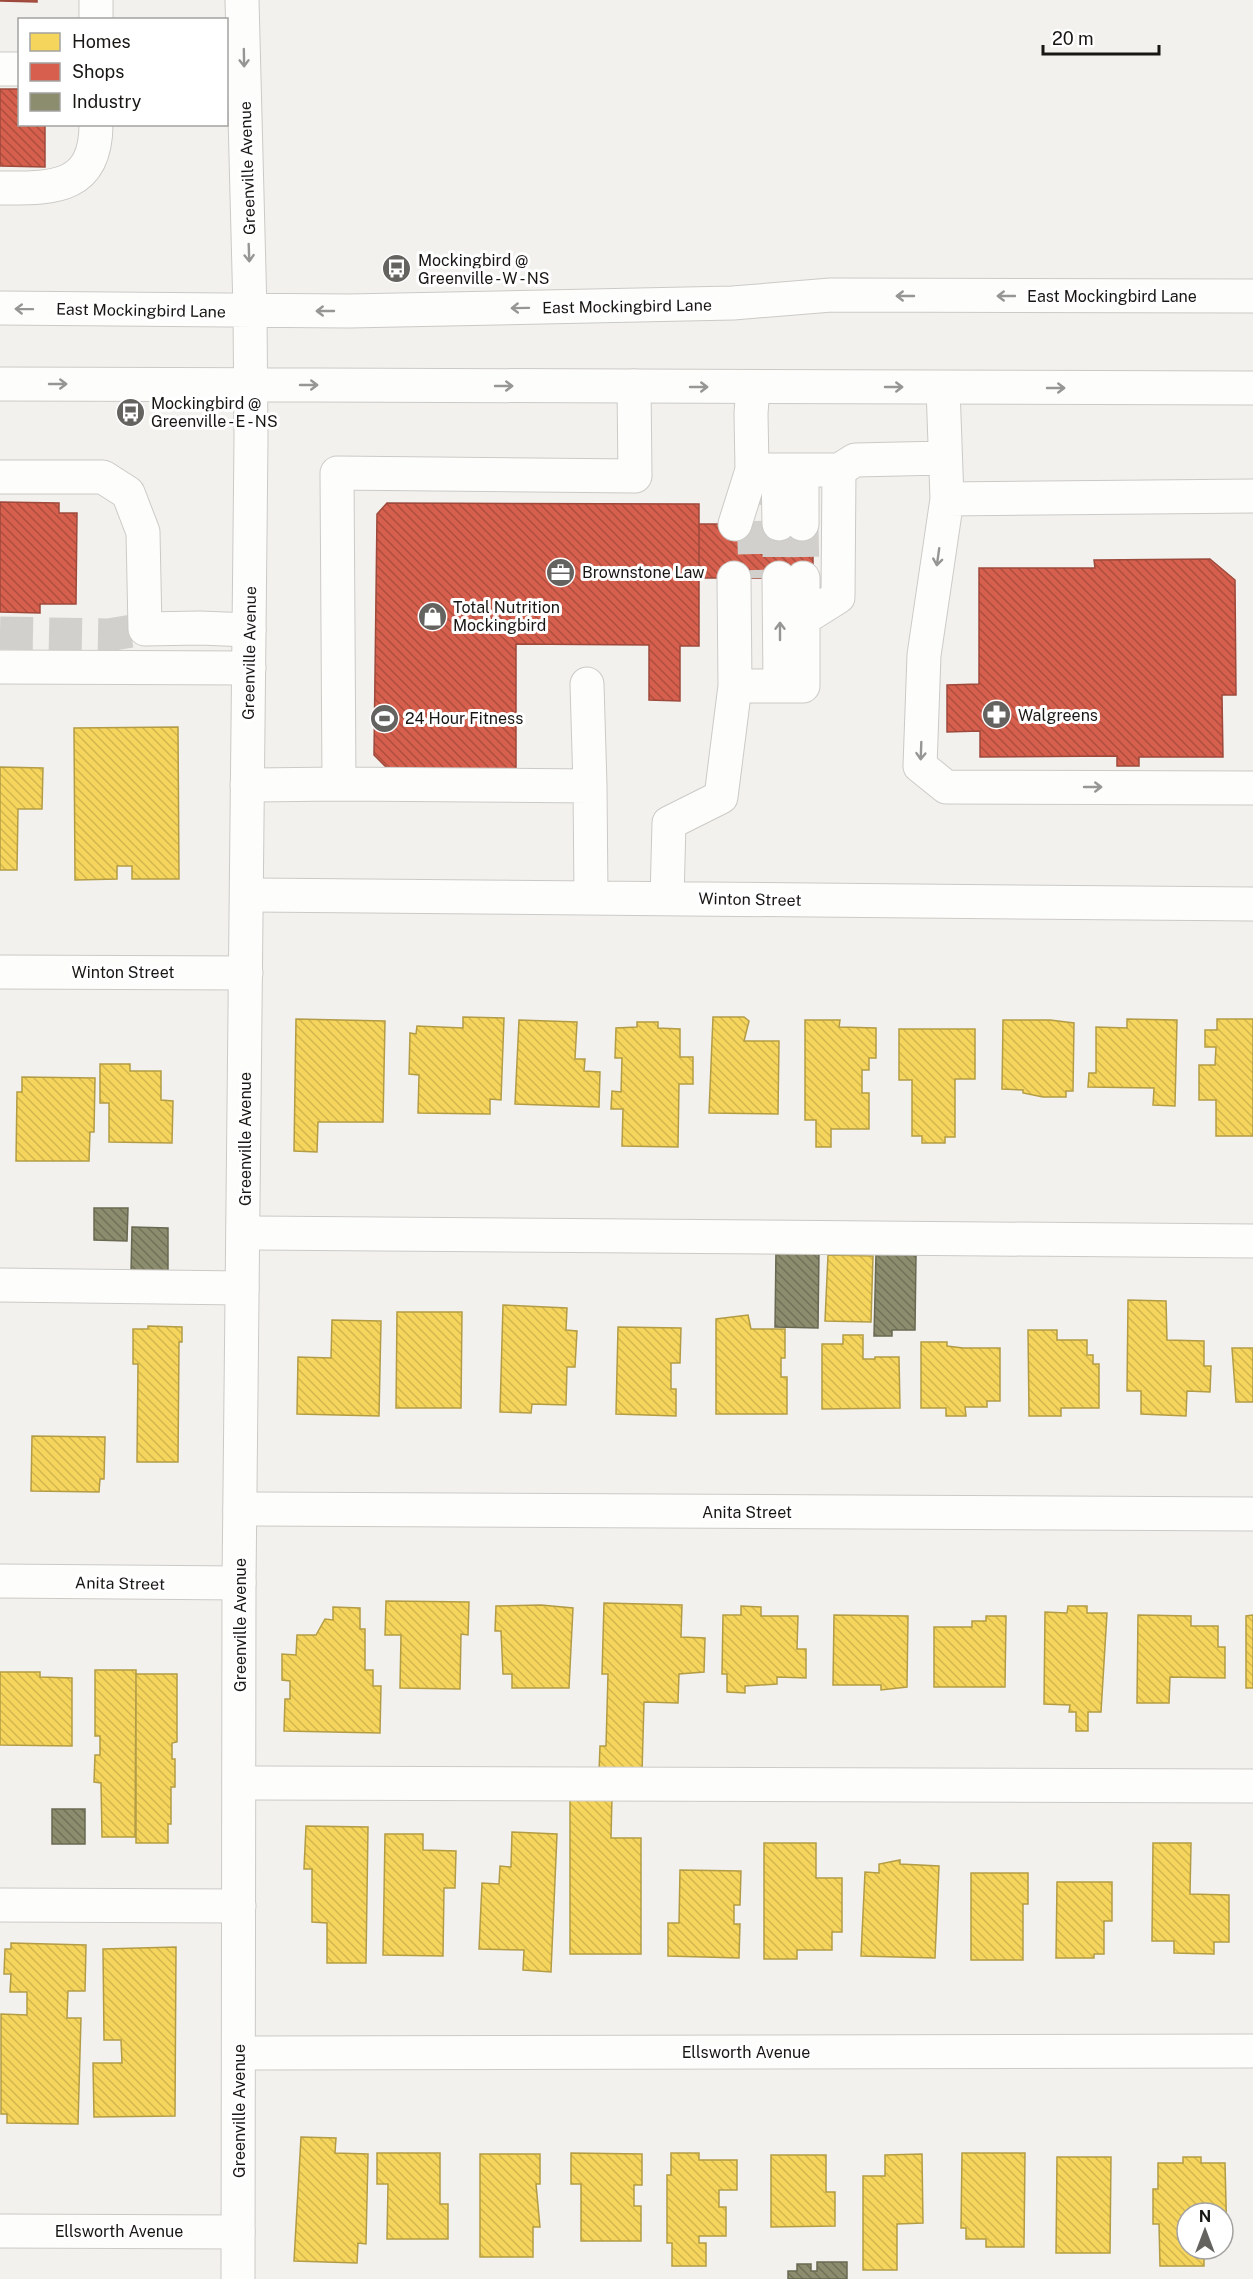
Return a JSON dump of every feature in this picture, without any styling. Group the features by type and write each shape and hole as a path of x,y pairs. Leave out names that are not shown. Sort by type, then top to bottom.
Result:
{"main road":[{"path":"96,0 96,18"},
{"name":"Greenville Avenue","path":"238,2279 239,1583 250,384 242,0"},
{"path":"0,69 18,69"},
{"path":"0,188 42,188 71,182 91,160 96,126"},
{"name":"East Mockingbird Lane","path":"0,308 250,311 733,303 831,295 1253,296"},
{"path":"0,384 1253,388"},
{"path":"339,784 337,473 635,476 634,386"},
{"path":"753,387 751,413 777,470 790,524"},
{"path":"943,388 947,499 924,655 920,766 946,787 1253,788"},
{"path":"777,470 839,470 855,459 945,458"},
{"path":"735,524 777,470"},
{"path":"803,619 838,597 839,470"},
{"path":"0,477 103,477 128,493 143,532 145,629 249,630"},
{"path":"947,499 1253,496"},
{"path":"757,686 803,686 803,619 768,578"},
{"path":"667,899 669,823 721,797 757,686 768,578"},
{"path":"757,686 768,578"},
{"path":"0,667 249,668"},
{"path":"587,684 591,897"},
{"path":"247,785 590,786"},
{"name":"Winton Street","path":"247,895 1253,904"},
{"name":"Winton Street","path":"0,972 246,973"},
{"path":"244,1233 1253,1241"},
{"path":"0,1285 242,1288"},
{"name":"Anita Street","path":"240,1509 1253,1514"},
{"name":"Anita Street","path":"0,1581 239,1583"},
{"path":"239,1783 1253,1786"},
{"path":"0,1905 239,1906"},
{"name":"Ellsworth Avenue","path":"239,2053 1253,2051"},
{"name":"Ellsworth Avenue","path":"0,2231 238,2232"}],"building: Homes":[{"path":"178,727 179,879 132,879 132,866 117,866 117,879 75,880 74,728"},
{"path":"0,767 43,768 42,809 18,809 17,870 0,870"},
{"path":"463,1017 504,1018 501,1100 490,1099 490,1114 418,1113 419,1075 409,1074 410,1033 416,1034 417,1026 463,1028"},
{"path":"713,1017 744,1017 749,1021 744,1041 779,1041 778,1114 709,1113"},
{"path":"296,1019 385,1021 383,1122 318,1122 317,1152 294,1151"},
{"path":"1127,1019 1177,1020 1175,1106 1153,1105 1154,1088 1088,1087 1089,1073 1096,1073 1096,1027 1127,1028"},
{"path":"1217,1019 1253,1019 1253,1136 1216,1136 1216,1100 1199,1100 1199,1065 1215,1065 1216,1047 1205,1047 1205,1030 1217,1030"},
{"path":"519,1020 577,1022 575,1059 585,1059 584,1071 600,1072 599,1107 515,1104"},
{"path":"805,1020 840,1020 839,1027 876,1028 876,1058 869,1058 869,1070 862,1070 862,1093 869,1093 869,1129 831,1129 831,1147 816,1147 816,1120 805,1120"},
{"path":"1003,1020 1050,1020 1074,1023 1073,1091 1066,1091 1066,1097 1043,1097 1023,1093 1023,1090 1002,1089"},
{"path":"637,1022 658,1022 658,1028 680,1029 680,1057 693,1057 693,1084 679,1084 678,1147 622,1146 623,1109 611,1109 612,1091 621,1092 622,1058 615,1058 616,1028 637,1027"},
{"path":"899,1029 975,1029 975,1079 955,1079 955,1137 945,1137 945,1143 922,1143 922,1136 912,1136 912,1080 899,1080"},
{"path":"100,1064 130,1064 130,1071 161,1071 161,1100 173,1101 172,1143 109,1142 109,1103 100,1103"},
{"path":"22,1077 95,1078 94,1132 90,1132 89,1161 16,1161 17,1092 22,1092"},
{"path":"828,1255 873,1256 871,1322 825,1321"},
{"path":"1128,1300 1166,1301 1167,1340 1204,1341 1204,1366 1211,1366 1210,1392 1187,1391 1186,1416 1141,1414 1141,1391 1127,1391"},
{"path":"503,1305 567,1308 566,1330 577,1331 575,1367 567,1367 566,1405 532,1404 531,1413 500,1412"},
{"path":"397,1312 462,1312 461,1408 396,1408"},
{"path":"748,1315 751,1329 785,1329 785,1358 781,1358 781,1377 787,1377 787,1414 716,1414 716,1319"},
{"path":"332,1320 381,1321 379,1416 297,1414 298,1357 331,1358"},
{"path":"148,1326 182,1327 182,1342 179,1342 178,1462 137,1462 138,1364 133,1364 133,1329 148,1329"},
{"path":"618,1327 681,1328 680,1363 671,1363 671,1389 676,1389 676,1416 616,1414"},
{"path":"1028,1330 1057,1330 1057,1340 1087,1340 1087,1355 1093,1355 1093,1364 1099,1364 1099,1408 1061,1408 1061,1416 1029,1416"},
{"path":"843,1335 863,1335 863,1359 899,1357 900,1408 822,1409 822,1344 843,1344"},
{"path":"921,1342 947,1342 947,1346 963,1348 1000,1348 1000,1401 987,1401 987,1407 965,1407 966,1416 946,1416 946,1408 921,1408"},
{"path":"1232,1348 1253,1348 1253,1402 1236,1402"},
{"path":"32,1436 105,1437 104,1479 100,1479 99,1492 31,1491"},
{"path":"386,1601 469,1602 468,1635 461,1634 460,1689 400,1688 401,1635 385,1635"},
{"path":"604,1603 682,1605 681,1637 705,1638 704,1672 679,1674 678,1703 644,1702 642,1773 599,1772 600,1746 606,1746 608,1674 602,1674"},
{"path":"541,1605 573,1608 569,1688 512,1688 512,1674 503,1674 501,1631 495,1631 496,1606"},
{"path":"741,1606 761,1607 761,1616 798,1616 797,1649 806,1649 806,1678 777,1677 777,1684 745,1686 745,1693 727,1692 727,1674 722,1674 723,1615 741,1615"},
{"path":"1068,1606 1087,1606 1087,1613 1107,1613 1101,1712 1088,1712 1088,1731 1076,1731 1076,1712 1069,1712 1070,1705 1044,1704 1045,1612 1067,1613"},
{"path":"333,1607 360,1608 360,1629 365,1629 365,1670 373,1670 373,1686 381,1686 380,1733 284,1731 285,1699 290,1699 290,1681 282,1680 282,1654 296,1655 297,1635 316,1635 325,1619 333,1620"},
{"path":"834,1615 908,1616 907,1687 881,1690 881,1685 833,1685"},
{"path":"1138,1615 1191,1616 1191,1626 1218,1626 1218,1647 1225,1647 1225,1678 1170,1677 1169,1703 1137,1703"},
{"path":"1253,1615 1253,1688 1246,1688 1246,1616"},
{"path":"986,1616 1006,1616 1005,1687 934,1687 934,1627 972,1627 972,1621 986,1621"},
{"path":"95,1670 136,1670 135,1837 102,1837 101,1783 94,1782 95,1755 100,1755 100,1736 95,1736"},
{"path":"0,1672 40,1672 40,1677 72,1678 72,1746 0,1745"},
{"path":"136,1674 177,1674 177,1742 172,1743 172,1759 175,1759 175,1787 171,1787 171,1824 168,1824 168,1843 136,1843"},
{"path":"570,1797 612,1797 611,1838 641,1838 641,1954 570,1954"},
{"path":"306,1826 368,1827 366,1963 327,1963 327,1923 312,1922 312,1869 304,1869"},
{"path":"512,1832 557,1834 551,1972 523,1970 524,1950 479,1949 482,1883 499,1884 500,1866 511,1867"},
{"path":"385,1834 423,1834 423,1850 456,1851 455,1888 444,1888 443,1956 383,1955"},
{"path":"764,1843 816,1843 816,1878 842,1878 842,1932 832,1932 832,1950 797,1950 797,1959 764,1959"},
{"path":"1153,1843 1191,1843 1190,1894 1229,1895 1229,1942 1214,1942 1214,1954 1174,1953 1174,1941 1152,1941"},
{"path":"900,1860 900,1864 939,1866 935,1958 861,1956 865,1872 879,1873 879,1864"},
{"path":"680,1870 741,1871 740,1905 734,1905 734,1924 740,1924 739,1958 668,1956 668,1923 679,1923"},
{"path":"971,1873 1028,1873 1028,1904 1023,1904 1023,1960 971,1960"},
{"path":"1057,1882 1112,1882 1112,1921 1104,1921 1104,1954 1094,1954 1094,1958 1056,1958"},
{"path":"11,1943 86,1945 85,1991 68,1991 67,2018 81,2018 78,2124 7,2123 7,2114 1,2114 1,2014 27,2015 27,1992 10,1992 11,1974 4,1974 5,1949 11,1949"},
{"path":"176,1947 175,2116 94,2117 93,2063 122,2063 121,2040 104,2040 103,1949"},
{"path":"301,2137 336,2138 335,2153 368,2154 366,2244 358,2243 357,2263 294,2261"},
{"path":"377,2153 440,2153 440,2204 448,2204 448,2239 387,2239 388,2184 377,2184"},
{"path":"571,2153 642,2154 642,2185 634,2185 634,2206 641,2206 641,2241 581,2241 581,2184 571,2184"},
{"path":"671,2153 699,2153 699,2160 737,2160 737,2190 719,2190 719,2207 726,2207 726,2236 699,2236 699,2243 706,2243 706,2266 672,2266 672,2243 667,2243 667,2175 671,2175"},
{"path":"962,2153 1025,2153 1024,2247 986,2247 986,2239 966,2239 966,2228 961,2228"},
{"path":"480,2154 540,2154 540,2184 536,2184 540,2227 533,2227 533,2257 480,2257"},
{"path":"922,2154 923,2223 897,2224 897,2270 863,2270 863,2176 885,2176 885,2155"},
{"path":"771,2155 826,2155 826,2192 835,2192 835,2226 771,2227"},
{"path":"1057,2157 1111,2157 1110,2253 1056,2253"},
{"path":"1183,2157 1201,2157 1201,2163 1225,2163 1226,2201 1175,2201 1175,2261 1204,2261 1204,2266 1160,2266 1159,2224 1153,2224 1153,2189 1158,2189 1158,2163 1183,2163"}],"building: Shops":[{"path":"37,0 37,2 0,1"},
{"path":"0,89 18,89 18,126 45,126 45,167 0,166"},
{"path":"0,502 59,503 59,513 77,513 76,604 40,604 40,613 0,612"},
{"path":"387,503 699,504 699,646 680,646 680,701 649,700 649,645 516,644 516,769 387,768 374,755 377,514"},
{"path":"699,524 813,524 813,578 699,578"},
{"name":"Walgreens","path":"1210,559 1235,580 1236,695 1222,695 1223,757 1139,757 1139,766 1117,766 1117,756 980,757 980,731 947,732 947,685 979,684 979,568 1095,568 1094,560"}],"building: Industry":[{"path":"94,1208 128,1208 127,1241 94,1240"},
{"path":"132,1227 168,1228 168,1273 131,1273"},
{"path":"776,1249 819,1250 818,1328 775,1327"},
{"path":"876,1254 916,1255 915,1330 892,1330 892,1336 874,1336"},
{"path":"52,1809 85,1809 85,1844 52,1844"},
{"path":"817,2262 847,2262 847,2279 788,2279 788,2271 797,2271 797,2264 811,2264 811,2271 817,2271"}],"tunnel":[{"path":"752,472 755,578"},
{"path":"779,524 779,578"},
{"path":"802,524 803,578"},
{"path":"0,633 108,635 145,629"}],"place":[{"name":"Mockingbird @ Greenville - W - NS","path":"397,269"},
{"name":"Mockingbird @ Greenville - E - NS","path":"130,412"},
{"name":"Brownstone Law","path":"561,572"},
{"name":"Total Nutrition Mockingbird","path":"432,616"},
{"name":"Walgreens","path":"997,715"},
{"name":"24 Hour Fitness","path":"384,718"}]}
